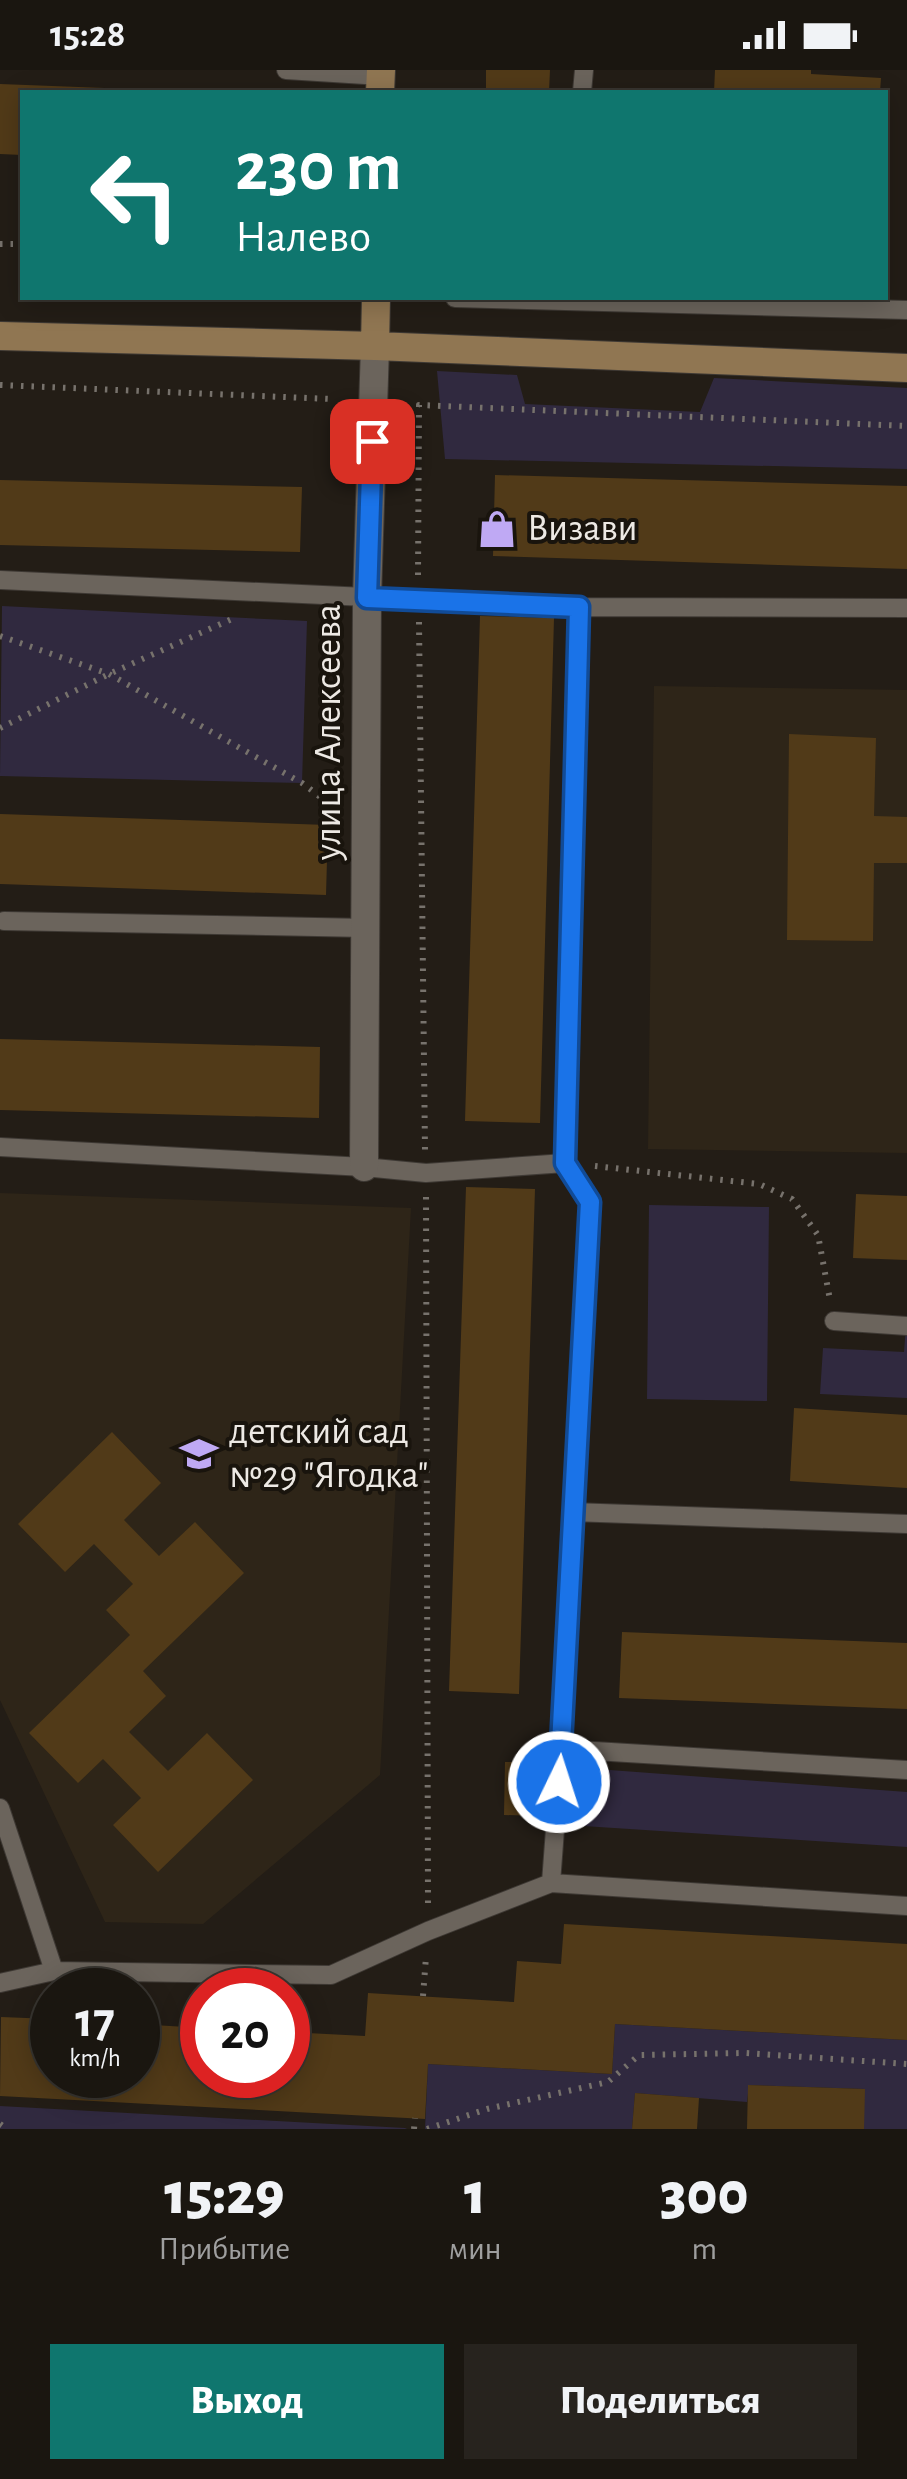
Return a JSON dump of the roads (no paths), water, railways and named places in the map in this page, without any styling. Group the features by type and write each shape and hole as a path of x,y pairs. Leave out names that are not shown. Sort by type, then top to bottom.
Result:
{"main road":[{"name":"улица Алексеева","path":"375,346 376,300"},
{"path":"0,336 375,346 907,368"}],"street":[{"name":"улица Алексеева","path":"364,1167 367,598 375,346"}],"lane":[{"path":"286,70 381,80"},
{"path":"530,300 907,310"},
{"path":"0,580 579,607 907,608"},
{"path":"551,1883 590,1202 565,1163 579,607"},
{"path":"4,922 366,928"},
{"path":"0,1147 364,1167 426,1174 565,1163"},
{"path":"834,1321 907,1326"},
{"path":"572,1512 907,1524"},
{"path":"561,1748 907,1770"},
{"path":"0,1808 53,1968"},
{"path":"160,1973 331,1975 428,1931 551,1883 907,1906"},
{"path":"0,1983 30,1976"}],"place":[{"name":"Визави","path":"497,529"},
{"name":"детский сад №29 \"Ягодка\"","path":"199,1454"}]}
